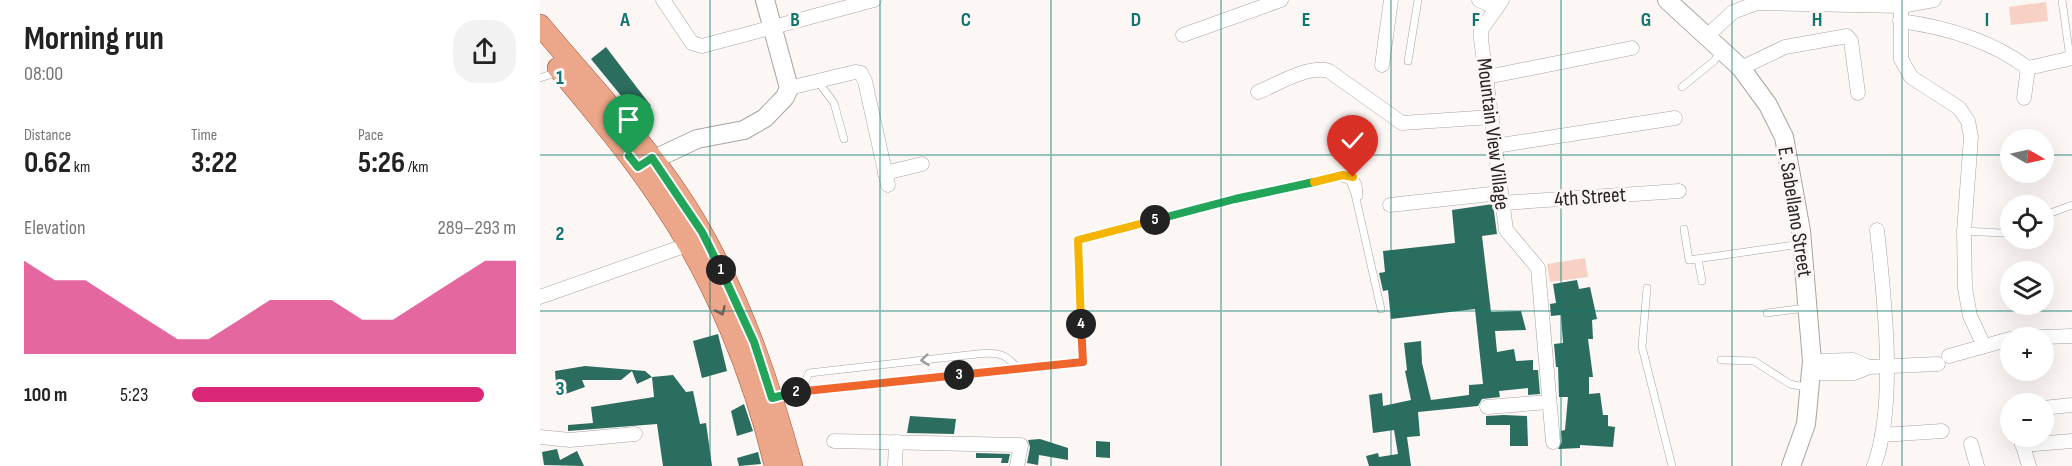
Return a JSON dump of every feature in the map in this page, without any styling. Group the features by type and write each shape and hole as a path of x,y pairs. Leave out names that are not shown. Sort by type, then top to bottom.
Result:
{"main road":[{"path":"540,25 645,163 702,232 754,342 775,466"},
{"path":"540,47 560,72 645,163 736,343 792,466"}],"street":[{"path":"663,0 696,46 874,0"},
{"path":"645,163 697,140 744,130 765,118 785,97 789,88 765,0"},
{"path":"1183,35 1281,0"},
{"path":"1382,65 1391,0"},
{"path":"1479,0 1499,4"},
{"name":"E. Sabellano Street","path":"1667,0 1708,35 1741,68 1768,105 1784,137 1802,244 1812,374 1806,424 1791,466"},
{"path":"1708,35 1733,12 1757,3 1909,3 1934,0"},
{"path":"1909,3 1900,21 1901,59 1911,77 1959,108 1968,121 1971,136 1964,231 1965,288 1970,316 1984,346"},
{"name":"Mountain View Village","path":"1499,4 1481,30 1501,198 1506,230 1538,268 1553,442"},
{"path":"1900,21 1954,31 2014,58 2028,68 2071,58"},
{"path":"1741,68 1785,47 1847,36 1851,41 1858,93"},
{"path":"1487,77 1632,48"},
{"path":"2024,98 2028,68"},
{"path":"1258,92 1310,71 1321,69 1329,71 1402,123 1492,117"},
{"path":"789,88 855,72 861,74 865,81 887,179 922,164"},
{"path":"1495,146 1675,118"},
{"name":"4th Street","path":"1390,205 1679,191"},
{"path":"1874,466 1882,435 1887,366 1884,298 1877,230"},
{"path":"540,297 687,245"},
{"path":"2054,337 2072,336"},
{"path":"1812,374 1854,373 1869,367 1944,360 2000,342"},
{"path":"1487,407 1549,402"},
{"path":"2054,407 2072,405"},
{"path":"1882,435 1942,431"},
{"path":"540,437 570,440 635,434"},
{"path":"834,441 1021,445 1017,466"},
{"path":"2054,441 2072,441"},
{"path":"895,466 896,442"},
{"path":"1971,444 1977,466"},
{"path":"2023,447 2029,466"}],"lane":[{"path":"1408,61 1418,0"},
{"path":"2062,0 2071,58"},
{"path":"1682,87 1714,60 1722,49"},
{"path":"540,78 560,72"},
{"path":"817,80 834,103 843,139"},
{"path":"764,401 806,391 1083,362 1078,240 1235,199 1338,176 1350,181 1381,309"},
{"path":"2054,212 2072,205"},
{"path":"1684,229 1689,260 1802,244"},
{"path":"1964,231 2000,233"},
{"path":"1698,259 1702,281"},
{"path":"1647,288 1642,346 1672,466"},
{"path":"1767,314 1808,308"},
{"path":"806,391 805,382 810,373 977,354 1007,356 1018,369"},
{"path":"1721,360 1754,361 1791,384 1812,374"}],"shaded area":[{"path":"2046,2 2048,21 2011,25 2009,7"},
{"path":"1585,258 1588,277 1550,282 1547,264"}],"building":[{"path":"606,47 651,106 636,114 591,59"},
{"path":"1493,204 1497,234 1482,236 1491,312 1521,311 1526,330 1495,331 1497,352 1514,349 1516,361 1533,360 1533,370 1538,370 1540,394 1528,395 1528,388 1499,391 1500,397 1482,399 1478,406 1418,412 1420,436 1407,437 1411,466 1369,466 1366,456 1378,453 1379,457 1398,454 1394,430 1373,433 1369,395 1382,393 1383,406 1411,400 1405,371 1407,370 1404,343 1421,341 1422,363 1431,400 1469,395 1469,385 1483,384 1475,309 1391,319 1388,290 1383,291 1379,273 1385,272 1383,251 1455,243 1452,210"},
{"path":"1577,280 1579,289 1590,287 1597,319 1592,320 1593,339 1588,339 1593,377 1589,377 1589,394 1600,393 1603,415 1608,415 1608,426 1615,427 1613,447 1580,445 1580,448 1558,449 1562,442 1561,431 1565,430 1568,397 1559,397 1558,367 1556,367 1554,344 1563,343 1561,315 1551,316 1550,304 1556,303 1553,284"},
{"path":"718,334 727,371 702,378 693,341"},
{"path":"585,366 645,371 652,377 637,384 632,371 621,380 582,380 585,387 557,397 555,371"},
{"path":"673,375 686,392 693,391 700,424 706,423 712,466 663,466 657,424 568,431 568,425 593,423 591,407 654,397 652,377"},
{"path":"744,404 753,431 737,436 731,411"},
{"path":"910,416 956,419 954,434 907,433"},
{"path":"1486,416 1527,416 1528,446 1510,446 1510,425 1486,425"},
{"path":"1040,439 1068,448 1068,460 1039,455 1038,465 1027,463 1030,447 1028,440"},
{"path":"1096,441 1110,442 1110,458 1096,457"},
{"path":"557,449 560,460 577,451 584,466 544,465 542,452"},
{"path":"758,452 761,464 739,466 737,458"},
{"path":"976,453 1010,454 1008,463 1001,463 1002,458 976,458"}],"route":[{"path":"629,156 638,167 652,158 702,232 754,342 772,398 798,391 1083,362 1078,240 1235,199 1343,175 1353,177"}]}
